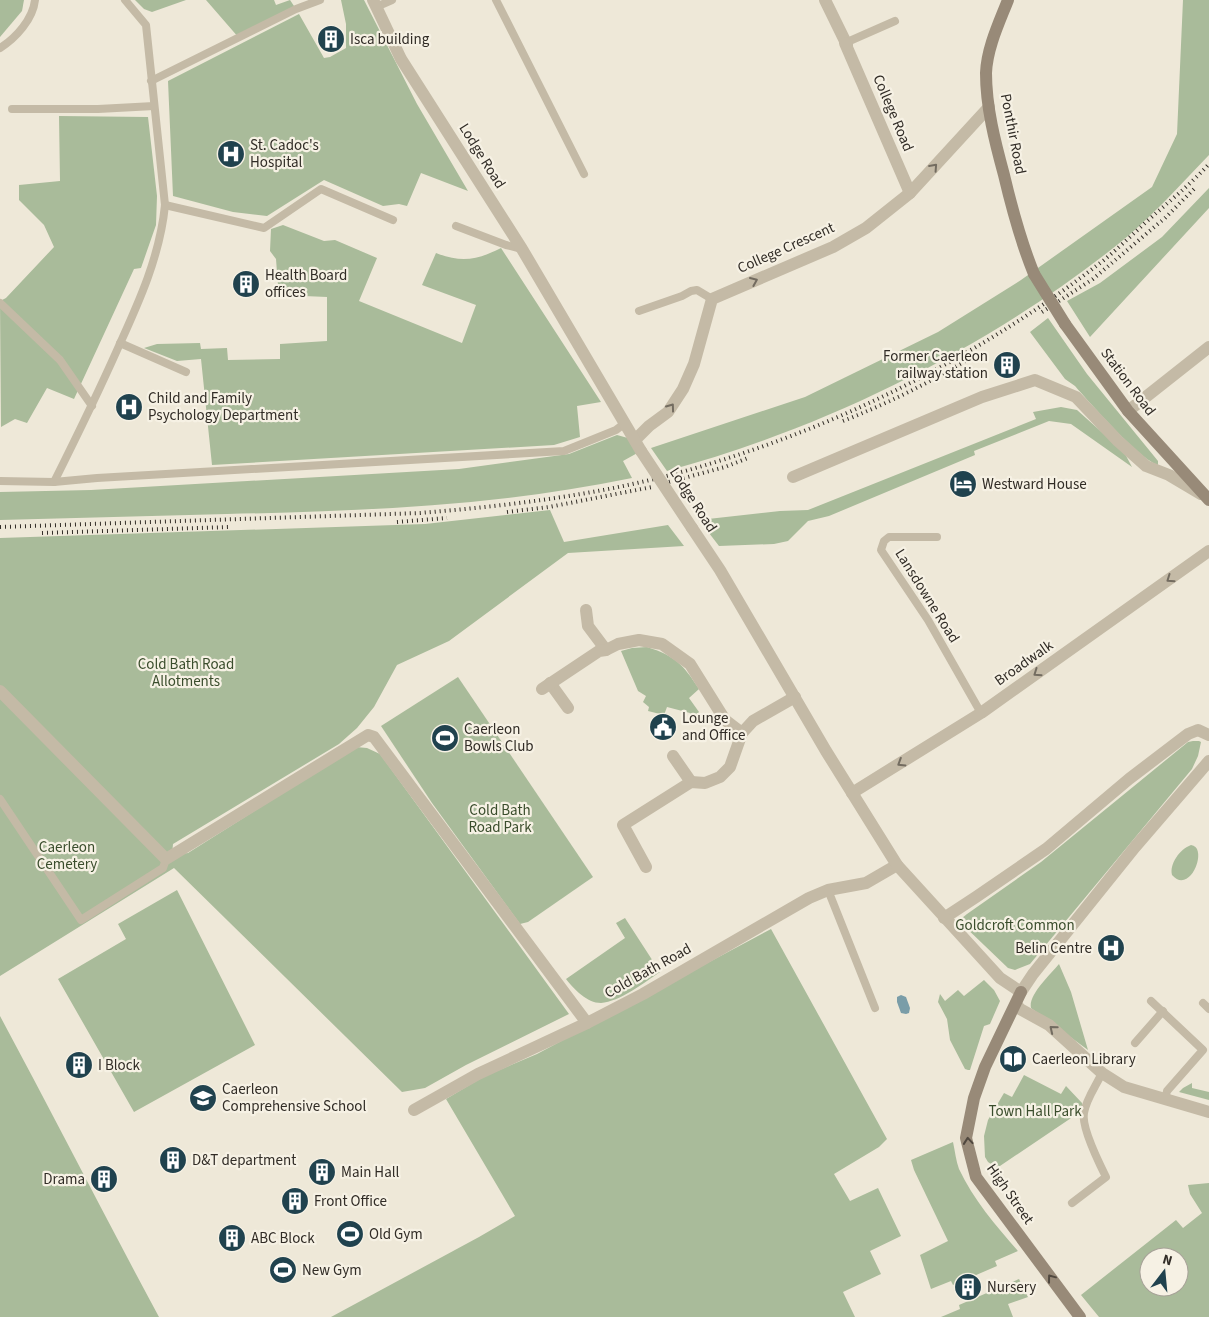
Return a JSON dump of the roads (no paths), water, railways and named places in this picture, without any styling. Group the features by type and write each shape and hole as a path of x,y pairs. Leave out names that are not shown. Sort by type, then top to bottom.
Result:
{"main road":[{"name":"Ponthir Road","path":"1008,0 990,46 986,73 989,107 996,147 1018,231 1034,274"},
{"name":"Station Road","path":"1034,274 1065,324 1128,411 1207,498"},
{"name":"High Street","path":"1018,998 985,1067 974,1098 966,1138 976,1177 1080,1317"}],"street":[{"name":"College Road","path":"825,0 910,193"},
{"name":"Lodge Road","path":"375,4 401,59 522,249 638,445 720,570 852,793 897,865 1018,998 1020,1009 1049,1025 1102,1073 1124,1088 1209,1112"},
{"name":"College Crescent","path":"712,299 833,247 866,228 910,193 989,107"},
{"path":"638,445 649,426 668,412 683,389 694,364 712,299"},
{"path":"1128,411 1209,347"},
{"path":"793,477 982,397 1035,380 1076,397 1118,442 1146,466 1169,475 1207,498"},
{"name":"Broadwalk","path":"852,793 982,713 1209,550"},
{"path":"586,610 588,626 606,650"},
{"path":"568,708 546,686 599,651 618,644 640,640 662,644 690,664 725,720 742,733"},
{"path":"0,691 166,859 368,735 371,735 378,741 587,1023"},
{"path":"646,867 623,825 691,782 705,783 720,777 730,766 742,733 753,721 795,697"},
{"path":"944,918 1046,849 1129,779 1188,734 1198,730 1209,735"},
{"path":"673,756 691,782"},
{"path":"1018,998 1033,974 1135,847 1209,761"},
{"name":"Cold Bath Road","path":"414,1110 478,1074 587,1023 643,994 809,898 828,890 866,883 897,865"}],"lane":[{"path":"0,48 7,44 28,19 33,11 35,0"},
{"path":"54,482 92,406 145,289 163,227 165,205 146,25 125,0"},
{"path":"151,82 320,0"},
{"path":"375,4 392,0"},
{"path":"496,0 584,174"},
{"path":"846,44 895,21"},
{"path":"12,109 98,109 154,106"},
{"path":"165,205 264,228 321,189 393,220"},
{"path":"456,226 522,249"},
{"path":"639,311 682,296 690,291 697,290 712,299"},
{"path":"0,303 60,360 92,406"},
{"path":"120,344 186,372"},
{"path":"0,481 54,482 107,477 564,451 616,430 626,423"},
{"name":"Lansdowne Road","path":"937,537 889,537 884,541 882,550 928,620 982,713"},
{"path":"0,799 81,920 163,868 166,859"},
{"path":"828,890 875,1008"},
{"path":"1151,1001 1206,1047 1167,1091 1165,1100"},
{"path":"1135,1043 1163,1011"},
{"path":"1072,1203 1106,1177 1090,1143 1083,1115 1086,1104 1102,1073"}],"water":[{"path":"901,995 906,997 910,1008 909,1013 901,1013 897,997"}],"railway":[{"path":"0,527 420,513 452,510 580,494 643,482 731,457 788,437 900,388 1006,329 1056,296 1104,260 1209,164"},
{"path":"1042,312 1093,279 1165,218 1195,188"},
{"path":"843,421 911,391 975,355"},
{"path":"669,482 725,467 748,458"},
{"path":"507,512 549,507 652,487"},
{"path":"397,522 447,518"},
{"path":"42,533 230,527"}],"place":[{"name":"Isca building","path":"331,39"},
{"name":"St. Cadoc's Hospital","path":"231,154"},
{"name":"Health Board offices","path":"246,284"},
{"name":"Former Caerleon railway station","path":"1007,365"},
{"name":"Child and Family Psychology Department","path":"129,407"},
{"name":"Westward House","path":"963,484"},
{"name":"Lounge and Office","path":"663,727"},
{"name":"Caerleon Bowls Club","path":"445,738"},
{"name":"Belin Centre","path":"1111,948"},
{"name":"Caerleon Library","path":"1013,1059"},
{"name":"I Block","path":"79,1065"},
{"name":"Caerleon Comprehensive School","path":"203,1098"},
{"name":"D&T department","path":"173,1160"},
{"name":"Main Hall","path":"322,1172"},
{"name":"Drama","path":"104,1179"},
{"name":"Front Office","path":"295,1201"},
{"name":"Old Gym","path":"350,1234"},
{"name":"ABC Block","path":"232,1238"},
{"name":"New Gym","path":"283,1270"},
{"name":"Nursery","path":"968,1287"}],"park label":[{"name":"Cold Bath Road Allotments","path":"186,672"},
{"name":"Cold Bath Road Park","path":"500,818"},
{"name":"Caerleon Cemetery","path":"67,856"},
{"name":"Goldcroft Common","path":"1015,925"},
{"name":"Town Hall Park","path":"1035,1111"}]}
